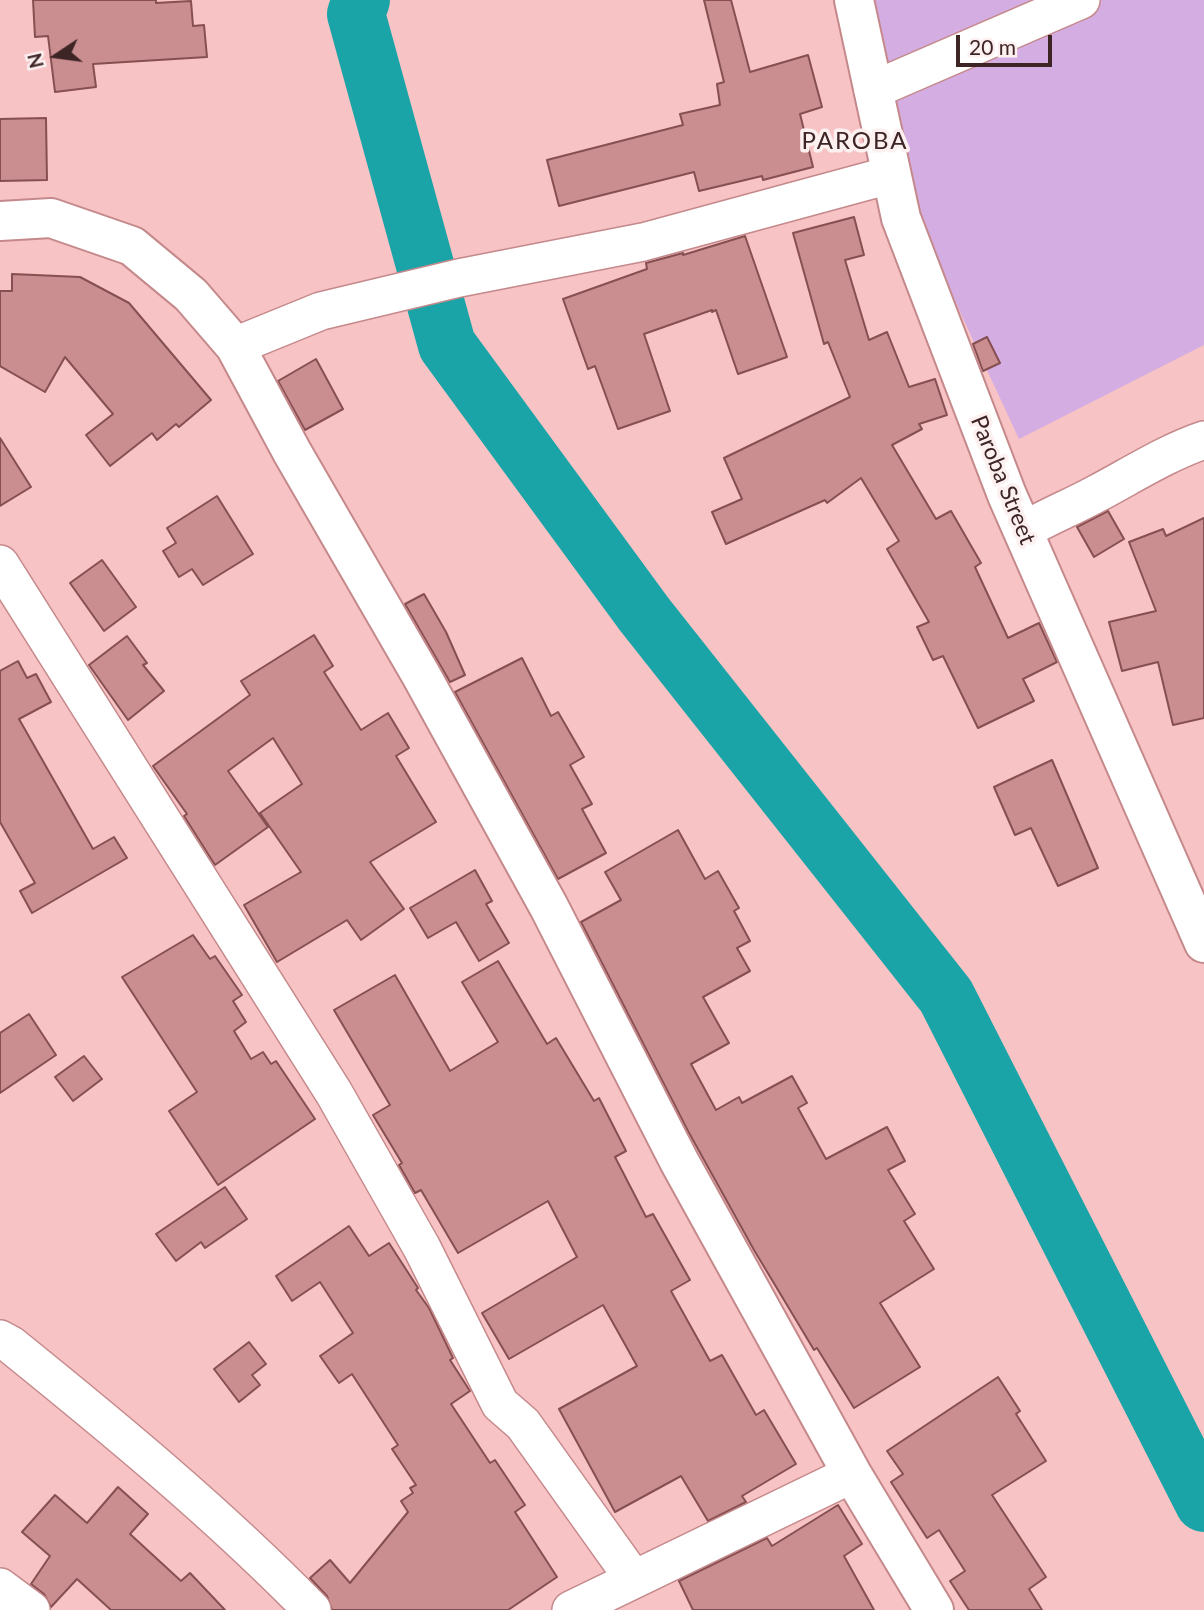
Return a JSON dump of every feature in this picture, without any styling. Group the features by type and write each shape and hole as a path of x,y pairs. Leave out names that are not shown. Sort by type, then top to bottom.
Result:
{"main road":[{"name":"Paroba Street","path":"854,0 901,218 1007,495 1204,943"},
{"path":"0,221 51,218 132,246 191,295 235,346 535,883 679,1161 852,1474 934,1610"}],"street":[{"path":"873,90 1081,0"},
{"path":"235,346 321,312 459,278 643,242 890,175"},
{"path":"1023,531 1175,450 1204,440"},
{"path":"0,564 334,1093 422,1248 500,1404 523,1424 633,1578"},
{"path":"0,1339 136,1446 253,1550 312,1610"},
{"path":"571,1610 852,1474"},
{"path":"0,1587 31,1610"}],"shaded area":[{"path":"873,0 1204,0 1204,345 1019,439 916,217"}],"building":[{"path":"33,0 156,0 156,3 191,1 193,26 204,25 207,57 93,64 96,87 55,92 48,36 35,37"},
{"path":"704,0 731,0 750,72 808,55 822,107 800,114 813,167 763,180 762,176 699,191 694,172 559,206 547,160 683,125 680,114 720,105 717,84 724,82"},
{"path":"46,118 47,180 0,181 0,119"},
{"path":"854,217 864,255 845,260 869,340 887,332 909,387 935,379 947,415 919,424 922,429 892,445 936,519 951,511 981,563 975,567 1008,638 1039,623 1057,662 1023,679 1034,701 978,728 943,656 933,660 917,627 929,622 887,549 899,541 861,478 827,503 825,500 726,544 712,512 742,499 724,458 850,397 828,342 824,344 793,233"},
{"path":"745,236 787,357 738,374 716,310 644,334 670,411 618,429 595,366 588,369 563,299 647,269 646,263"},
{"path":"12,274 80,277 129,303 211,400 179,427 176,424 157,440 152,433 110,466 86,435 113,414 65,357 45,392 0,366 0,291 12,291"},
{"path":"987,337 1000,363 983,371 973,344"},
{"path":"316,359 343,409 305,430 278,381"},
{"path":"0,438 31,487 0,506"},
{"path":"217,496 253,554 203,585 192,569 179,577 163,551 176,543 167,528"},
{"path":"1108,511 1124,539 1094,557 1077,527"},
{"path":"1204,518 1204,718 1173,725 1158,662 1122,671 1109,622 1156,611 1129,542 1163,529 1166,536"},
{"path":"102,560 136,607 104,631 70,583"},
{"path":"424,594 446,632 465,675 450,682 405,604"},
{"path":"314,635 333,666 324,672 361,730 388,713 409,748 396,756 436,822 370,862 404,909 361,940 347,920 277,962 244,905 301,872 260,813 302,784 273,738 228,771 268,827 215,865 184,816 187,814 153,766 250,695 241,681"},
{"path":"127,636 147,663 143,665 164,691 128,720 89,665"},
{"path":"522,658 551,716 558,712 584,757 570,765 592,804 582,809 606,853 558,879 455,692"},
{"path":"18,661 27,678 36,674 51,702 19,719 93,849 114,837 127,858 32,913 20,891 35,883 0,822 0,671"},
{"path":"1052,760 1098,868 1058,886 1031,828 1015,835 994,787"},
{"path":"678,830 705,879 718,871 739,908 734,911 750,941 737,948 750,971 703,997 729,1043 691,1064 716,1110 739,1097 742,1103 792,1076 807,1103 798,1108 826,1159 887,1127 905,1161 888,1170 915,1214 904,1221 934,1269 880,1303 920,1367 854,1408 817,1348 814,1350 754,1250 688,1131 581,922 621,900 605,872"},
{"path":"475,870 492,901 486,904 509,943 479,961 456,922 428,938 410,908"},
{"path":"193,935 210,959 215,956 242,995 233,1001 246,1022 234,1031 251,1059 263,1052 271,1064 276,1061 315,1119 218,1185 169,1111 197,1092 122,977"},
{"path":"498,961 547,1044 556,1038 594,1101 599,1098 626,1151 615,1157 646,1217 653,1214 690,1280 671,1291 710,1361 722,1355 756,1415 764,1410 796,1464 742,1496 746,1502 708,1521 681,1476 615,1512 559,1409 637,1366 603,1305 509,1359 482,1313 577,1257 548,1201 458,1253 421,1190 415,1193 399,1165 402,1163 373,1115 390,1105 334,1010 395,975 450,1071 498,1042 462,982"},
{"path":"29,1014 56,1055 0,1093 0,1033"},
{"path":"84,1056 102,1079 73,1101 55,1077"},
{"path":"225,1187 247,1219 205,1248 201,1242 176,1261 156,1234"},
{"path":"349,1226 369,1256 389,1243 418,1288 416,1290 429,1308 453,1358 450,1360 470,1391 451,1404 490,1463 495,1460 525,1505 515,1512 557,1577 508,1610 332,1610 327,1596 310,1578 330,1560 350,1583 408,1512 401,1501 413,1493 410,1488 416,1485 392,1449 398,1445 352,1374 339,1383 320,1356 353,1333 320,1282 292,1301 276,1276"},
{"path":"249,1342 266,1364 252,1375 260,1385 239,1402 214,1369"},
{"path":"998,1377 1020,1411 1016,1414 1046,1461 992,1495 1046,1577 1029,1589 1042,1610 969,1610 950,1581 965,1571 939,1530 927,1538 891,1482 903,1474 887,1451"},
{"path":"118,1487 148,1514 130,1534 181,1581 190,1573 225,1610 111,1610 77,1579 51,1607 44,1594 31,1584 50,1556 22,1532 55,1495 87,1523"},
{"path":"838,1505 862,1544 844,1556 874,1610 693,1610 679,1581 767,1538 772,1546"}],"waterway":[{"path":"361,0 356,14 447,345 644,614 946,996 1204,1503"}],"district":[{"name":"PAROBA","path":"855,141"}]}
